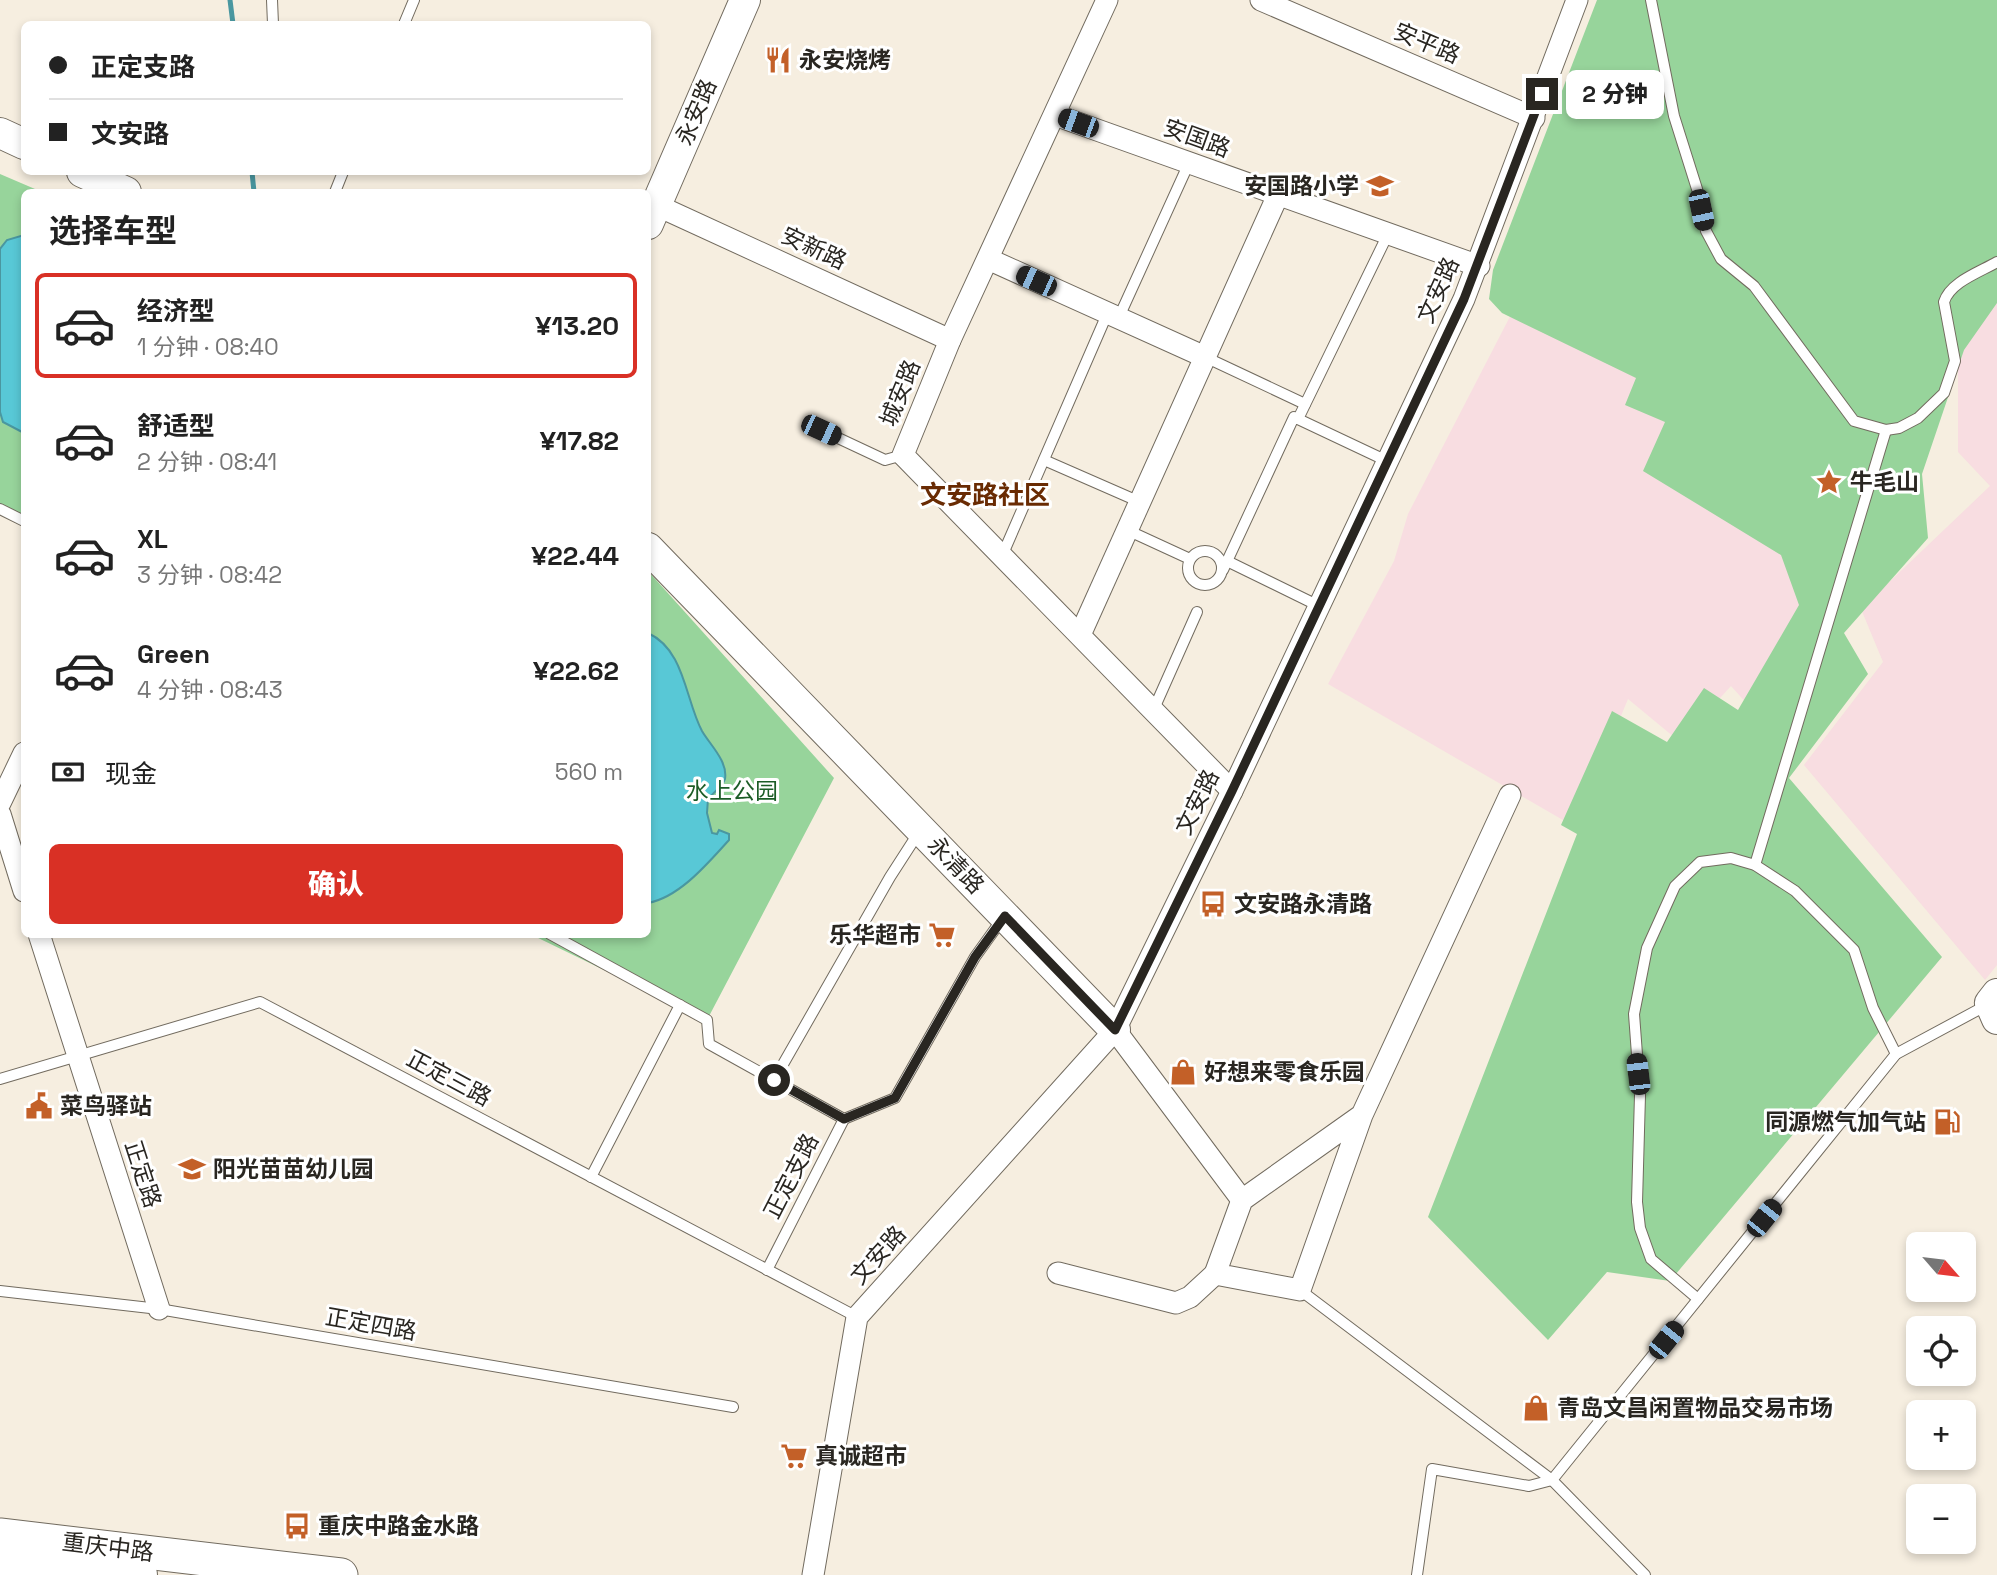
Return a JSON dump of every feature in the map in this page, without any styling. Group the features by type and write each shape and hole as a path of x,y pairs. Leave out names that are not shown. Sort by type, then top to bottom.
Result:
{"highway":[{"path":"15,1559 138,1575"}],"main road":[{"name":"重庆中路","path":"0,1535 341,1575"}],"street":[{"name":"永安路","path":"652,214 745,0"},
{"name":"城安路","path":"1107,0 950,340 903,455 1232,791"},
{"name":"安平路","path":"1261,0 1534,118"},
{"name":"文安路","path":"813,1575 857,1317 1115,1030 1232,791 1479,266 1577,0"},
{"name":"安国路","path":"1055,116 1479,266"},
{"path":"0,133 21,144"},
{"path":"89,175 119,189"},
{"path":"1080,635 1278,195"},
{"name":"安新路","path":"652,214 950,340"},
{"path":"988,260 1205,357"},
{"name":"永清路","path":"651,551 1115,1030 1242,1200"},
{"path":"0,803 21,759"},
{"path":"1215,1274 1300,1290 1362,1115 1510,795"},
{"path":"0,814 21,881"},
{"name":"正定路","path":"39,938 159,1309"},
{"path":"1058,1273 1176,1303 1190,1297 1215,1274 1242,1200 1362,1115"}],"lane":[{"path":"272,0 273,21"},
{"path":"405,21 414,0"},
{"path":"1651,0 1674,116 1697,189 1706,231 1721,259 1754,286 1846,414 1865,426 1886,430 1899,428 1918,418 1944,393 1955,361 1944,302 1946,295 1954,286 1997,262"},
{"path":"1002,556 1044,460 1189,163"},
{"path":"1298,419 1388,234"},
{"path":"1205,357 1305,404"},
{"path":"1319,606 1225,565 1211,552 1199,552 1190,559 1189,576 1203,586 1214,584 1225,565 1294,417 1387,461"},
{"path":"821,430 885,460 903,455"},
{"path":"1755,865 1886,430"},
{"path":"1044,460 1140,502"},
{"path":"0,509 21,520"},
{"path":"1127,530 1190,559"},
{"path":"1153,711 1197,612"},
{"path":"774,1080 890,877 921,829"},
{"path":"1698,1299 1656,1267 1640,1228 1637,1202 1640,1095 1634,1014 1647,948 1675,886 1700,862 1713,858 1731,858 1755,865 1795,891 1854,950 1873,1008 1896,1054"},
{"path":"844,1119 895,1098 975,957 1005,916"},
{"name":"正定支路","path":"557,938 707,1020 709,1044 844,1119 767,1269"},
{"name":"正定三路","path":"0,1079 77,1054 260,1002 857,1317"},
{"path":"591,1177 680,1005"},
{"path":"1417,1575 1432,1469 1529,1486 1552,1480 1896,1054 1995,1006"},
{"path":"1300,1290 1552,1480 1645,1575"},
{"name":"正定四路","path":"0,1291 159,1309 733,1407"}],"shaded area":[{"path":"1997,272 1997,965 1985,980 1804,765 1883,662 1861,609 1990,486 1958,452 1958,355"},
{"path":"1518,301 1659,364 1825,560 1765,724 1731,686 1680,742 1628,699 1575,827 1328,684 1394,561 1408,514"}],"green space":[{"path":"1597,0 1997,0 1997,303 1964,350 1922,474 1928,538 1844,633 1868,674 1789,778 1942,957 1670,1281 1607,1272 1548,1340 1428,1217 1577,834 1561,825 1612,711 1667,742 1704,688 1738,710 1799,605 1781,555 1643,471 1665,422 1625,405 1636,378 1502,313 1489,299 1493,270"},
{"path":"0,174 35,189 21,189 21,520 0,509"},
{"name":"水上公园","path":"651,574 834,778 707,1020 538,938 651,938"}],"water":[{"path":"21,236 21,431 3,422 0,412 0,249 7,240"},
{"path":"651,635 670,651 677,663 696,718 724,766 725,779 708,799 707,813 712,833 717,834 719,830 729,834 729,840 703,868 660,900 651,902"}],"waterway":[{"path":"230,0 233,21"},
{"path":"252,175 254,189"}],"place":[{"name":"永安烧烤","path":"778,60"},
{"name":"安国路小学","path":"1380,186"},
{"name":"牛毛山","path":"1829,482"},
{"name":"文安路永清路","path":"1213,904"},
{"name":"乐华超市","path":"942,935"},
{"name":"好想来零食乐园","path":"1183,1072"},
{"name":"菜鸟驿站","path":"39,1106"},
{"name":"同源燃气加气站","path":"1947,1122"},
{"name":"阳光苗苗幼儿园","path":"192,1169"},
{"name":"青岛文昌闲置物品交易市场","path":"1536,1408"},
{"name":"真诚超市","path":"794,1456"},
{"name":"重庆中路金水路","path":"297,1526"}],"district":[{"name":"文安路社区","path":"985,495"}],"route":[{"path":"774,1080 844,1119 895,1098 975,957 1005,916 1115,1030 1232,791 1464,299 1479,266 1542,94"}]}
